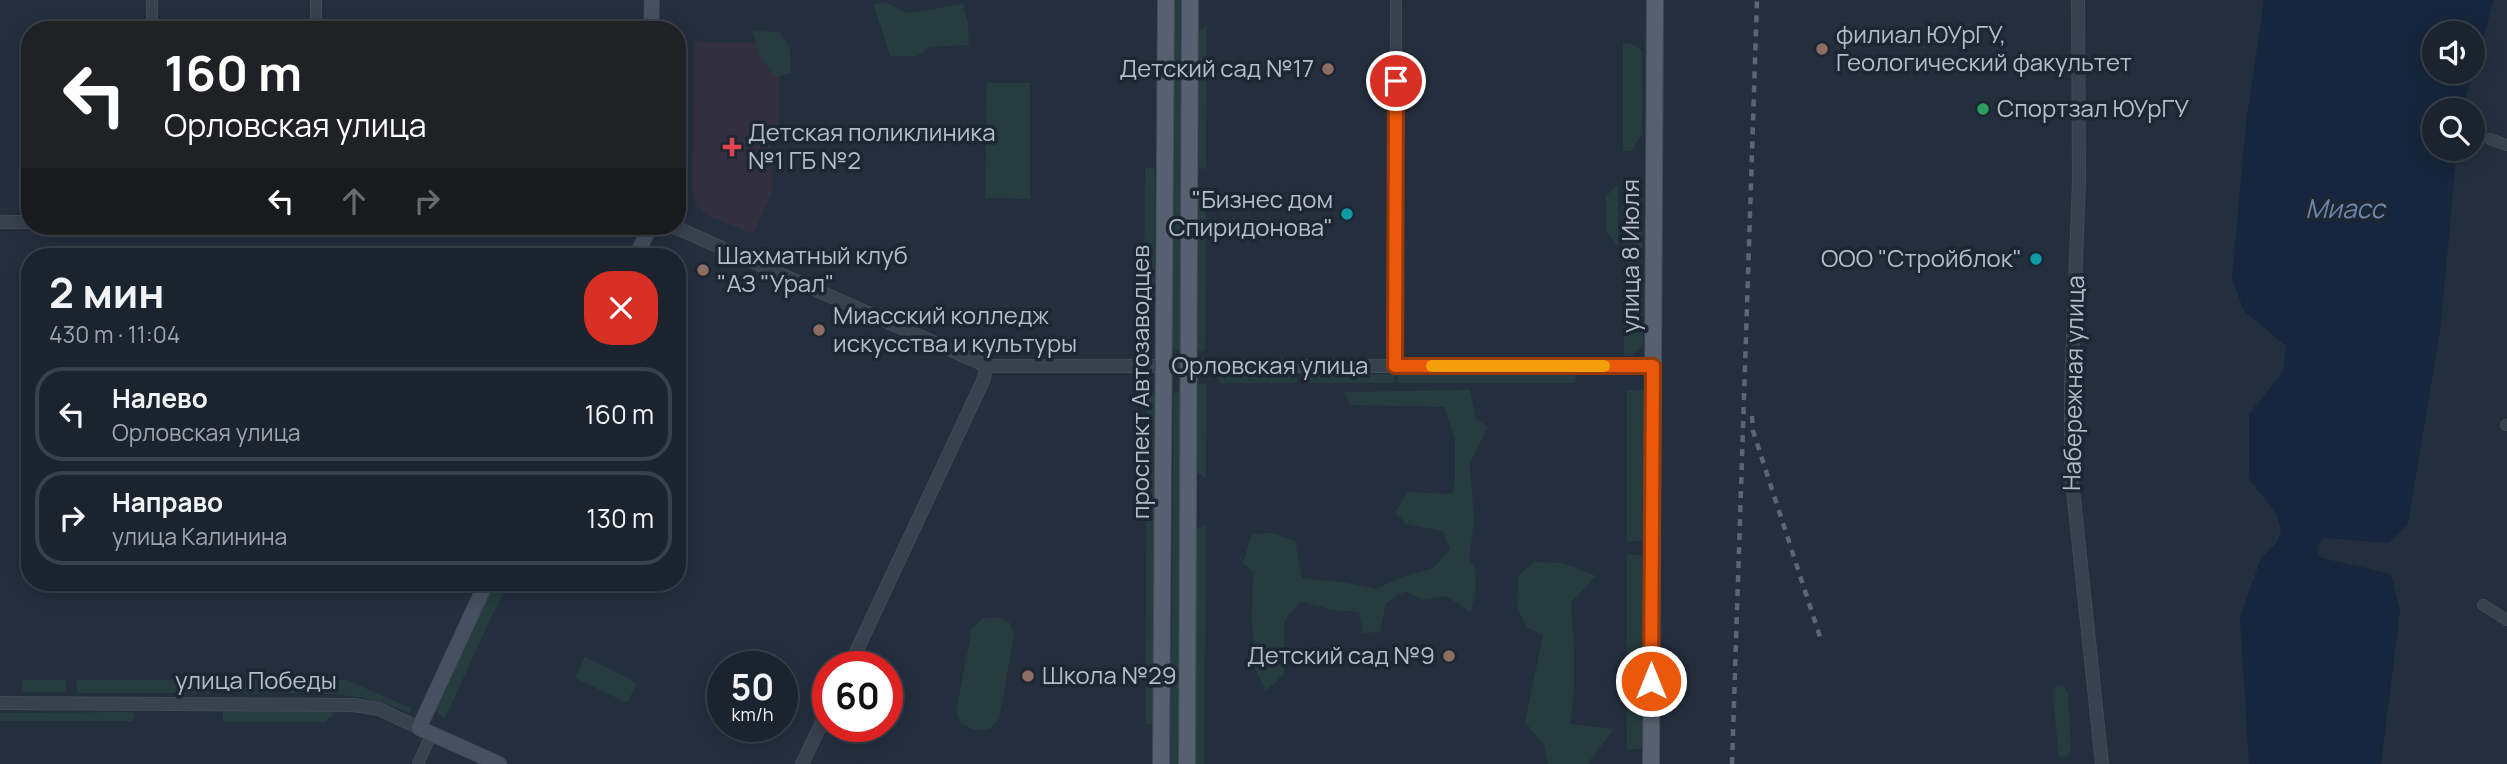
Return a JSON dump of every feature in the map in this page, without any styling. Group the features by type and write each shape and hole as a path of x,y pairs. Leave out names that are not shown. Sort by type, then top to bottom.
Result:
{"main road":[{"path":"651,21 652,0"},
{"name":"проспект Автозаводцев","path":"1161,764 1166,0"},
{"name":"проспект Автозаводцев","path":"1187,764 1190,0"},
{"name":"улица 8 Июля","path":"1651,764 1655,0"},
{"path":"426,731 483,591"},
{"name":"улица Победы","path":"426,731 499,764"}],"street":[{"path":"152,0 152,21"},
{"path":"316,0 316,21"},
{"path":"1395,366 1396,0"},
{"name":"Набережная улица","path":"2078,0 2079,181 2071,389 2071,471 2102,764"},
{"path":"2490,139 2507,145"},
{"path":"0,222 21,222"},
{"name":"Орловская улица","path":"686,232 987,366 1653,366"},
{"path":"857,651 984,381 987,366"},
{"path":"2483,605 2507,620"},
{"name":"улица Победы","path":"0,703 354,705 379,709 426,731"},
{"path":"418,764 426,731"},
{"path":"802,764 813,742"}],"shaded area":[{"name":"Детская поликлиника №1 ГБ №2","path":"694,42 779,43 779,127 771,127 772,192 753,234 705,214 695,204 692,191"}],"green space":[{"path":"1173,0 1184,0 1182,348 1177,351 1173,348"},
{"path":"885,2 908,13 963,4 968,23 969,45 930,47 917,56 890,56 874,5"},
{"path":"1207,26 1206,170 1199,166 1199,30"},
{"path":"753,31 780,32 790,48 791,73 775,77 759,54"},
{"path":"1623,43 1642,50 1642,134 1631,151 1623,151"},
{"path":"987,83 1030,83 1030,199 985,198"},
{"path":"1145,168 1154,168 1154,289 1149,293 1144,289"},
{"path":"1623,183 1632,183 1642,188 1642,253 1638,258 1623,249"},
{"path":"1618,185 1618,246 1606,232 1606,196"},
{"path":"1206,193 1205,350 1202,352 1198,350 1198,197"},
{"path":"1623,264 1643,283 1643,345 1632,356 1624,356"},
{"path":"1221,374 1297,374 1297,383 1221,383 1218,379"},
{"path":"1302,374 1394,374 1394,383 1302,383"},
{"path":"1398,374 1574,374 1577,378 1574,383 1398,383"},
{"path":"1197,385 1207,385 1206,478 1196,472"},
{"path":"1470,390 1476,419 1488,427 1470,463 1474,521 1469,561 1475,567 1476,588 1471,612 1446,596 1422,600 1405,591 1386,603 1380,632 1363,633 1359,612 1332,610 1300,601 1284,621 1284,674 1266,691 1255,668 1253,572 1243,563 1252,534 1272,533 1295,541 1302,578 1376,589 1404,576 1434,568 1450,549 1443,531 1406,524 1395,512 1408,492 1452,494 1455,480 1455,439 1444,407 1351,405 1343,392"},
{"path":"1627,390 1644,390 1644,541 1627,541"},
{"path":"1179,391 1184,394 1180,764 1170,764 1174,394"},
{"path":"1147,392 1155,392 1153,724 1145,724"},
{"path":"1206,525 1204,764 1194,764 1196,530"},
{"path":"1627,555 1644,555 1643,749 1627,749"},
{"path":"1534,562 1563,563 1596,576 1571,602 1574,678 1570,724 1614,729 1587,764 1548,764 1544,745 1525,722 1543,635 1527,627 1517,608 1519,575"},
{"path":"490,591 503,591 445,718 438,715 440,700"},
{"path":"996,617 1010,623 1014,636 999,719 989,729 975,730 961,724 956,712 972,628 983,618"},
{"path":"585,657 637,683 627,703 575,678"},
{"path":"22,680 66,680 65,692 23,692"},
{"path":"76,680 213,680 211,693 78,693"},
{"path":"223,680 276,680 275,693 225,693"},
{"path":"286,680 346,680 411,708 409,713 350,696 288,693"},
{"path":"2063,685 2068,693 2071,751 2067,756 2060,757 2053,692 2056,686"},
{"path":"223,711 329,711 334,714 325,722 223,722"},
{"path":"0,713 135,714 132,721 0,721"}],"water":[{"name":"Миасс","path":"2264,0 2494,0 2485,31 2485,21 2422,21 2422,84 2470,84 2465,98 2422,98 2422,161 2456,161 2440,333 2408,524 2389,543 2324,538 2318,545 2317,553 2322,558 2391,574 2400,611 2381,764 2249,764 2240,618 2261,558 2277,542 2281,531 2277,515 2249,479 2249,414 2283,372 2286,346 2244,311 2232,278 2246,123"}],"railway":[{"path":"1732,764 1757,0"},
{"path":"1752,416 1753,431 1821,640"}],"slow traffic":[{"path":"1432,366 1604,366"}],"place":[{"name":"филиал ЮУрГУ, Геологический факультет","path":"1822,49"},
{"name":"Детский сад №17","path":"1328,69"},
{"name":"Спортзал ЮУрГУ","path":"1983,109"},
{"name":"Детская поликлиника №1 ГБ №2","path":"732,147"},
{"name":"\"Бизнес дом Спиридонова\"","path":"1347,214"},
{"name":"ООО \"Стройблок\"","path":"2036,259"},
{"name":"Шахматный клуб \"АЗ \"Урал\"","path":"703,270"},
{"name":"Миасский колледж искусства и культуры","path":"819,330"},
{"name":"Детский сад №9","path":"1449,656"},
{"name":"Школа №29","path":"1028,676"}],"route":[{"path":"1396,81 1395,366 1653,366 1651,681"}]}
